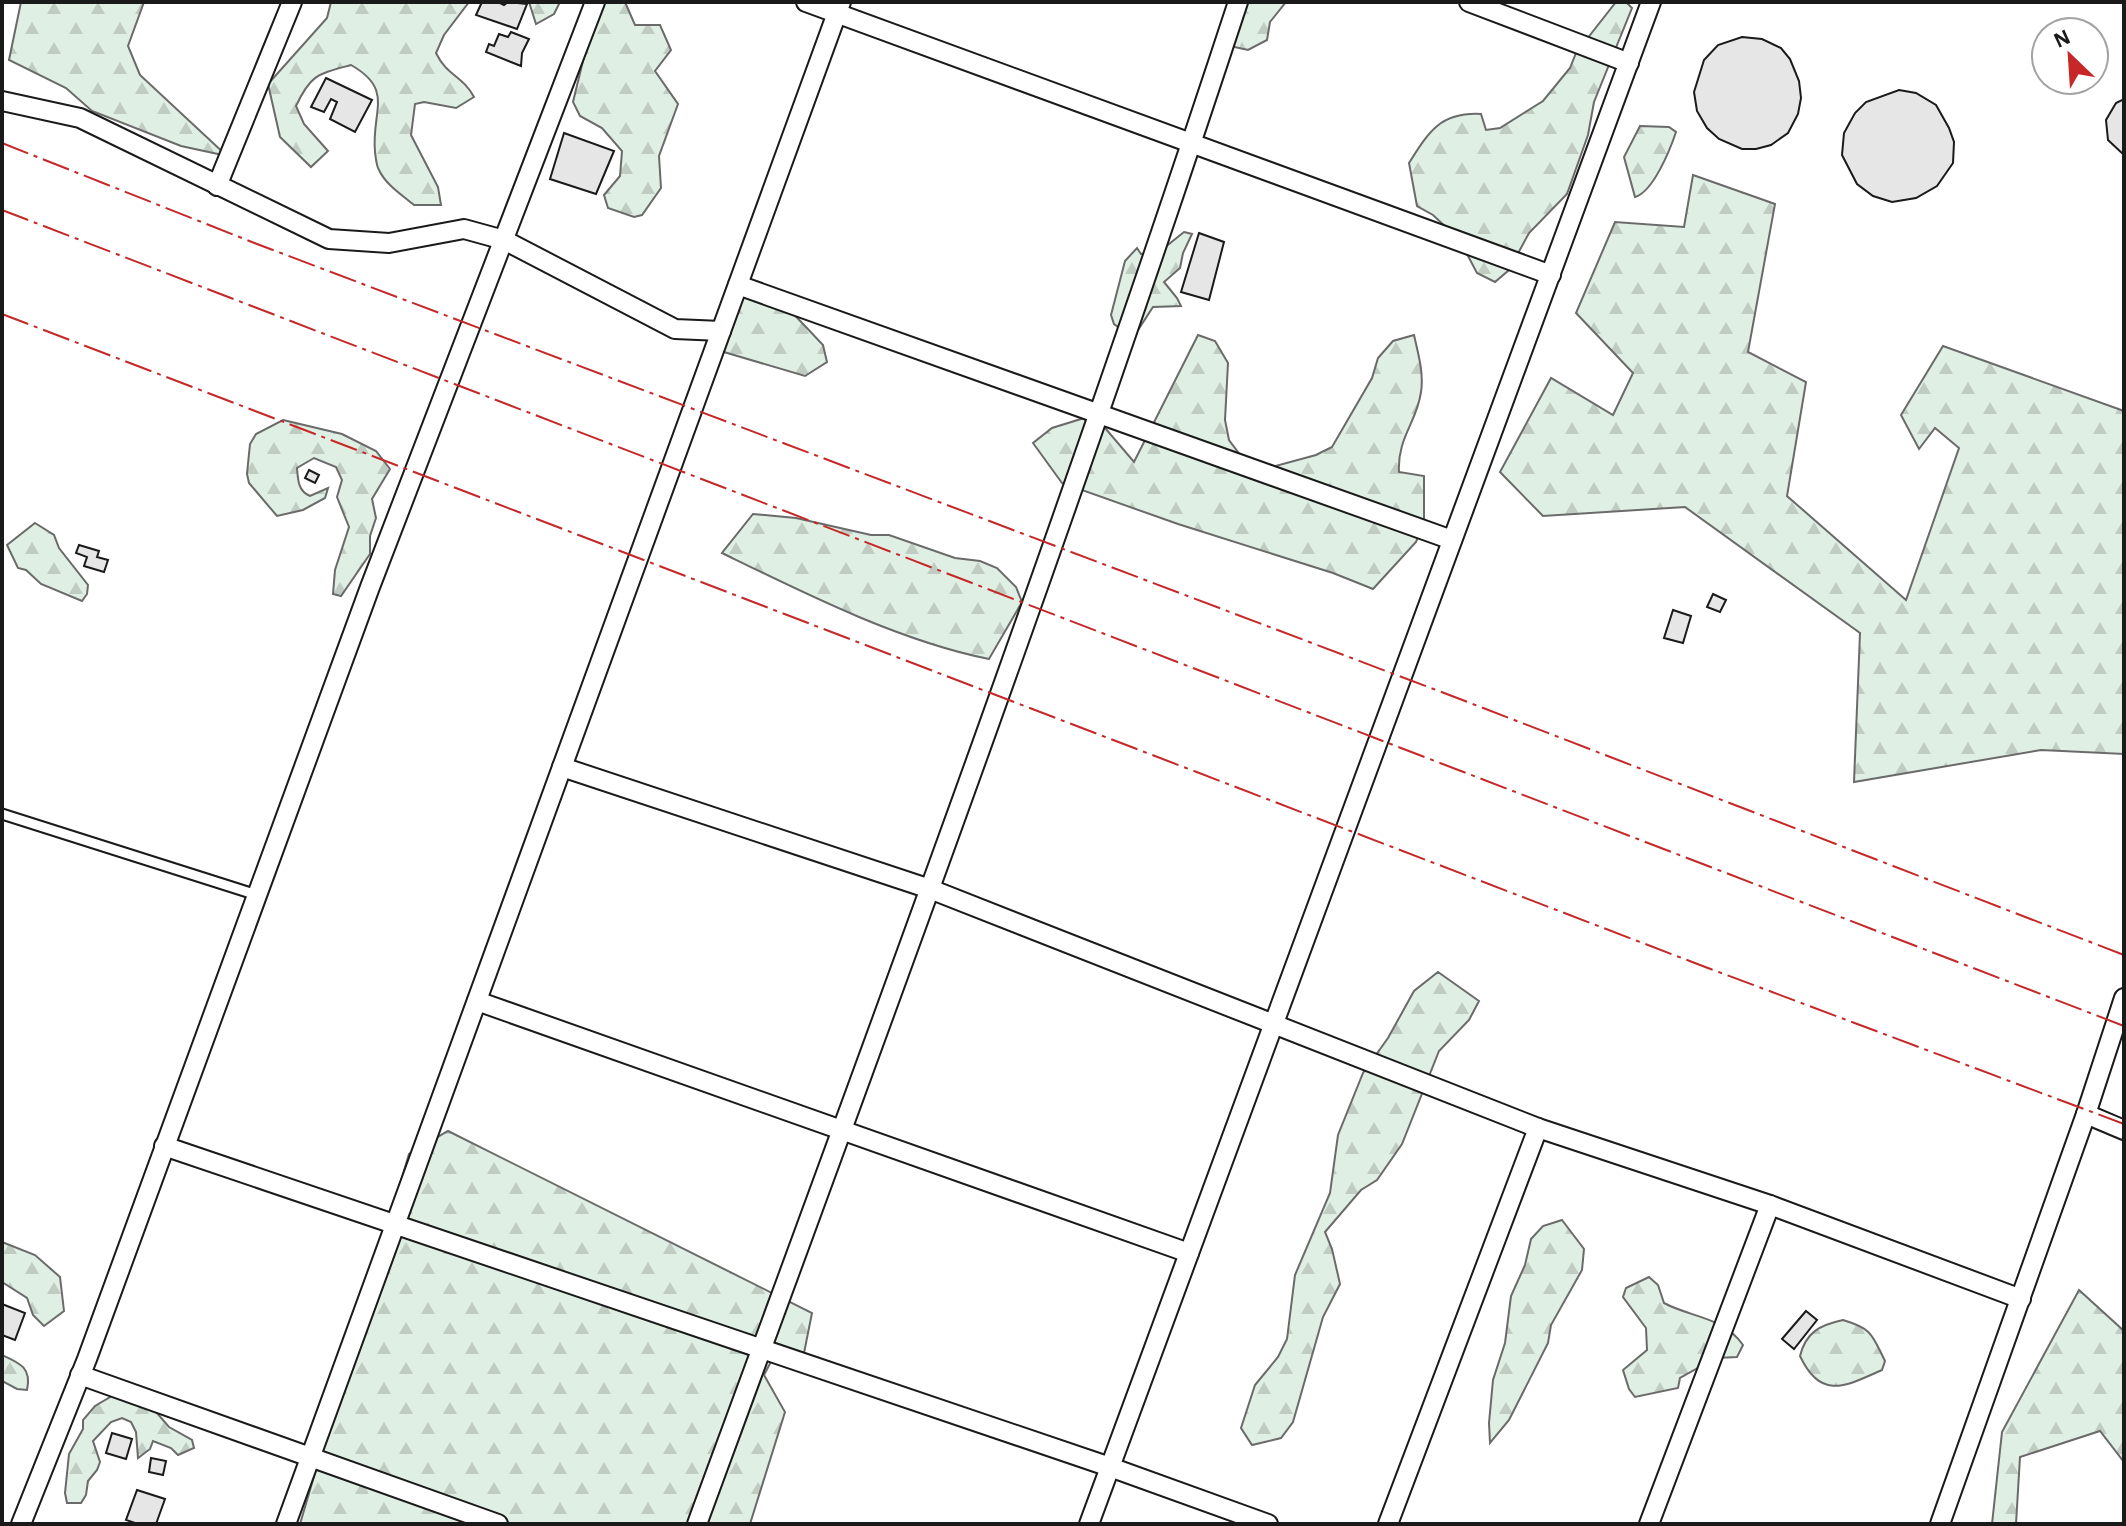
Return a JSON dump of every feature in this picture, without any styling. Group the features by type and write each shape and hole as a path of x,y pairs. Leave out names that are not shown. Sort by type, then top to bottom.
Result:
{"street":[{"path":"217,186 292,2"},
{"path":"21,1524 80,1375 370,587 595,2"},
{"path":"806,2 839,8 1191,143 1551,275"},
{"path":"697,1524 930,889 1098,414 1238,2"},
{"path":"1469,2 1629,63"},
{"path":"1089,1524 1651,2"},
{"path":"286,1524 839,8"},
{"path":"2,101 80,118 329,239 389,243 464,229 504,240 675,329 721,331"},
{"path":"738,285 1452,540"},
{"path":"562,767 930,889 1538,1128 1770,1205 2021,1299"},
{"path":"1940,1524 2086,1114 2124,998"},
{"path":"477,1001 1189,1253"},
{"path":"2086,1114 2124,1130"},
{"path":"1388,1524 1538,1128"},
{"path":"164,1146 1110,1467 1268,1524"},
{"path":"1649,1524 1770,1205"},
{"path":"80,1375 498,1524"}],"lane":[{"path":"2,814 257,895"}],"green space":[{"path":"21,2 144,2 128,46 140,75 227,156 181,146 92,111 66,88 9,60"},
{"path":"331,2 469,2 444,35 436,53 474,97 456,108 424,102 415,104 411,135 438,187 441,205 414,205 382,175 375,152 377,93 373,83 351,65 311,81 296,106 304,124 328,151 311,167 280,137 268,84 327,18"},
{"path":"529,2 560,2 554,14 536,24"},
{"path":"603,2 625,2 635,25 660,25 671,50 655,71 678,104 659,156 661,188 642,215 634,217 608,208 604,195 620,176 622,151 602,128 580,116 573,102 589,36"},
{"path":"1242,2 1286,2 1270,22 1267,40 1248,50 1230,46"},
{"path":"1616,2 1626,2 1632,8 1594,102 1588,135 1567,194 1529,233 1509,270 1495,282 1477,273 1459,239 1433,215 1417,206 1409,163 1430,133 1446,120 1481,114 1486,130 1500,128 1543,101"},
{"path":"1640,126 1669,127 1676,132 1654,179 1642,194 1635,197 1624,157"},
{"path":"1693,175 1775,204 1748,352 1806,382 1787,496 1906,600 1959,448 1935,428 1919,449 1901,415 1943,346 2124,411 2124,754 2041,750 1854,782 1860,633 1685,507 1543,516 1500,472 1551,378 1613,415 1633,373 1576,313 1615,222 1684,227"},
{"path":"1184,232 1192,234 1180,268 1164,282 1181,306 1153,307 1131,336 1114,324 1111,315 1125,261 1137,248 1141,254 1159,252"},
{"path":"728,289 786,306 823,345 827,362 805,376 707,347"},
{"path":"1198,335 1215,341 1228,363 1225,420 1229,440 1253,472 1316,455 1332,447 1372,378 1378,358 1393,341 1414,335 1422,385 1419,403 1401,449 1399,472 1424,476 1424,523 1416,542 1373,589 1062,483 1033,443 1052,428 1094,415 1134,462"},
{"path":"283,420 342,434 376,451 390,469 372,499 376,518 370,536 370,554 341,596 333,594 335,570 349,527 337,497 342,480 336,467 314,458 297,468 303,491 310,496 328,488 325,498 303,510 277,516 249,483 250,444 256,434"},
{"path":"753,514 796,518 871,535 889,535 955,558 980,561 997,568 1016,587 1022,602 989,659 921,640 852,614 722,553"},
{"path":"35,523 54,535 59,548 88,585 82,601 41,584 26,570 18,568 7,545"},
{"path":"1438,972 1479,1001 1469,1020 1439,1051 1402,1144 1377,1180 1361,1190 1325,1232 1340,1284 1323,1317 1293,1422 1281,1438 1252,1445 1241,1428 1255,1385 1278,1357 1287,1339 1295,1275 1330,1193 1338,1135 1363,1073 1388,1038 1414,991"},
{"path":"448,1131 812,1313 804,1353 774,1356 764,1375 785,1412 750,1524 300,1524 409,1154"},
{"path":"1562,1220 1584,1249 1582,1270 1551,1325 1548,1343 1509,1420 1490,1443 1493,1380 1505,1343 1511,1296 1525,1265 1531,1239 1543,1226"},
{"path":"2,1242 35,1255 60,1277 64,1311 44,1326 33,1315 27,1298 2,1282"},
{"path":"1649,1277 1658,1285 1664,1303 1726,1328 1743,1345 1737,1357 1716,1358 1680,1378 1678,1388 1635,1397 1623,1370 1647,1350 1646,1328 1623,1297 1626,1288"},
{"path":"2079,1290 2124,1331 2124,1462 2100,1431 2020,1457 2016,1524 1992,1524 2002,1432"},
{"path":"1843,1320 1866,1330 1885,1361 1882,1370 1835,1386 1817,1379 1800,1356 1810,1335 1827,1324"},
{"path":"2,1355 26,1371 27,1390 17,1389 2,1381"},
{"path":"124,1389 157,1413 169,1427 192,1440 194,1448 178,1455 171,1448 153,1441 150,1449 138,1458 136,1432 131,1422 122,1418 111,1422 93,1441 100,1462 88,1481 86,1495 81,1503 67,1503 65,1493 69,1454 83,1429 83,1420 95,1406"}],"building":[{"path":"482,2 527,4 517,29 476,15"},
{"path":"511,32 529,39 522,53 521,66 486,52 489,44 494,46 499,34 508,37"},
{"path":"1742,37 1762,39 1781,48 1790,59 1799,81 1801,98 1798,114 1788,133 1771,145 1756,149 1742,149 1719,139 1707,128 1697,111 1694,92 1704,60 1718,45"},
{"path":"326,78 372,100 355,132 330,119 337,102 331,99 324,112 311,107"},
{"path":"1899,90 1916,93 1936,105 1954,142 1953,163 1937,186 1916,198 1892,202 1873,196 1857,184 1842,155 1844,133 1855,113 1866,102"},
{"path":"2124,99 2124,155 2108,140 2106,120 2116,103"},
{"path":"564,133 614,151 596,194 550,179"},
{"path":"1199,233 1224,242 1209,300 1181,292"},
{"path":"309,470 319,475 315,483 305,478"},
{"path":"79,545 99,551 97,557 108,560 104,572 84,566 87,557 76,553"},
{"path":"1713,594 1726,600 1720,612 1707,607"},
{"path":"1673,610 1691,616 1683,643 1664,638"},
{"path":"2,1304 25,1313 15,1340 2,1335"},
{"path":"1806,1311 1817,1320 1794,1349 1782,1339"},
{"path":"112,1433 132,1439 126,1459 106,1453"},
{"path":"151,1458 166,1461 163,1475 149,1472"},
{"path":"137,1490 165,1499 156,1524 126,1520"}],"power":[{"path":"2,143 257,244 1452,696 2124,955"},
{"path":"2,210 2124,1026"},
{"path":"2,314 1700,965 2124,1124"}]}
